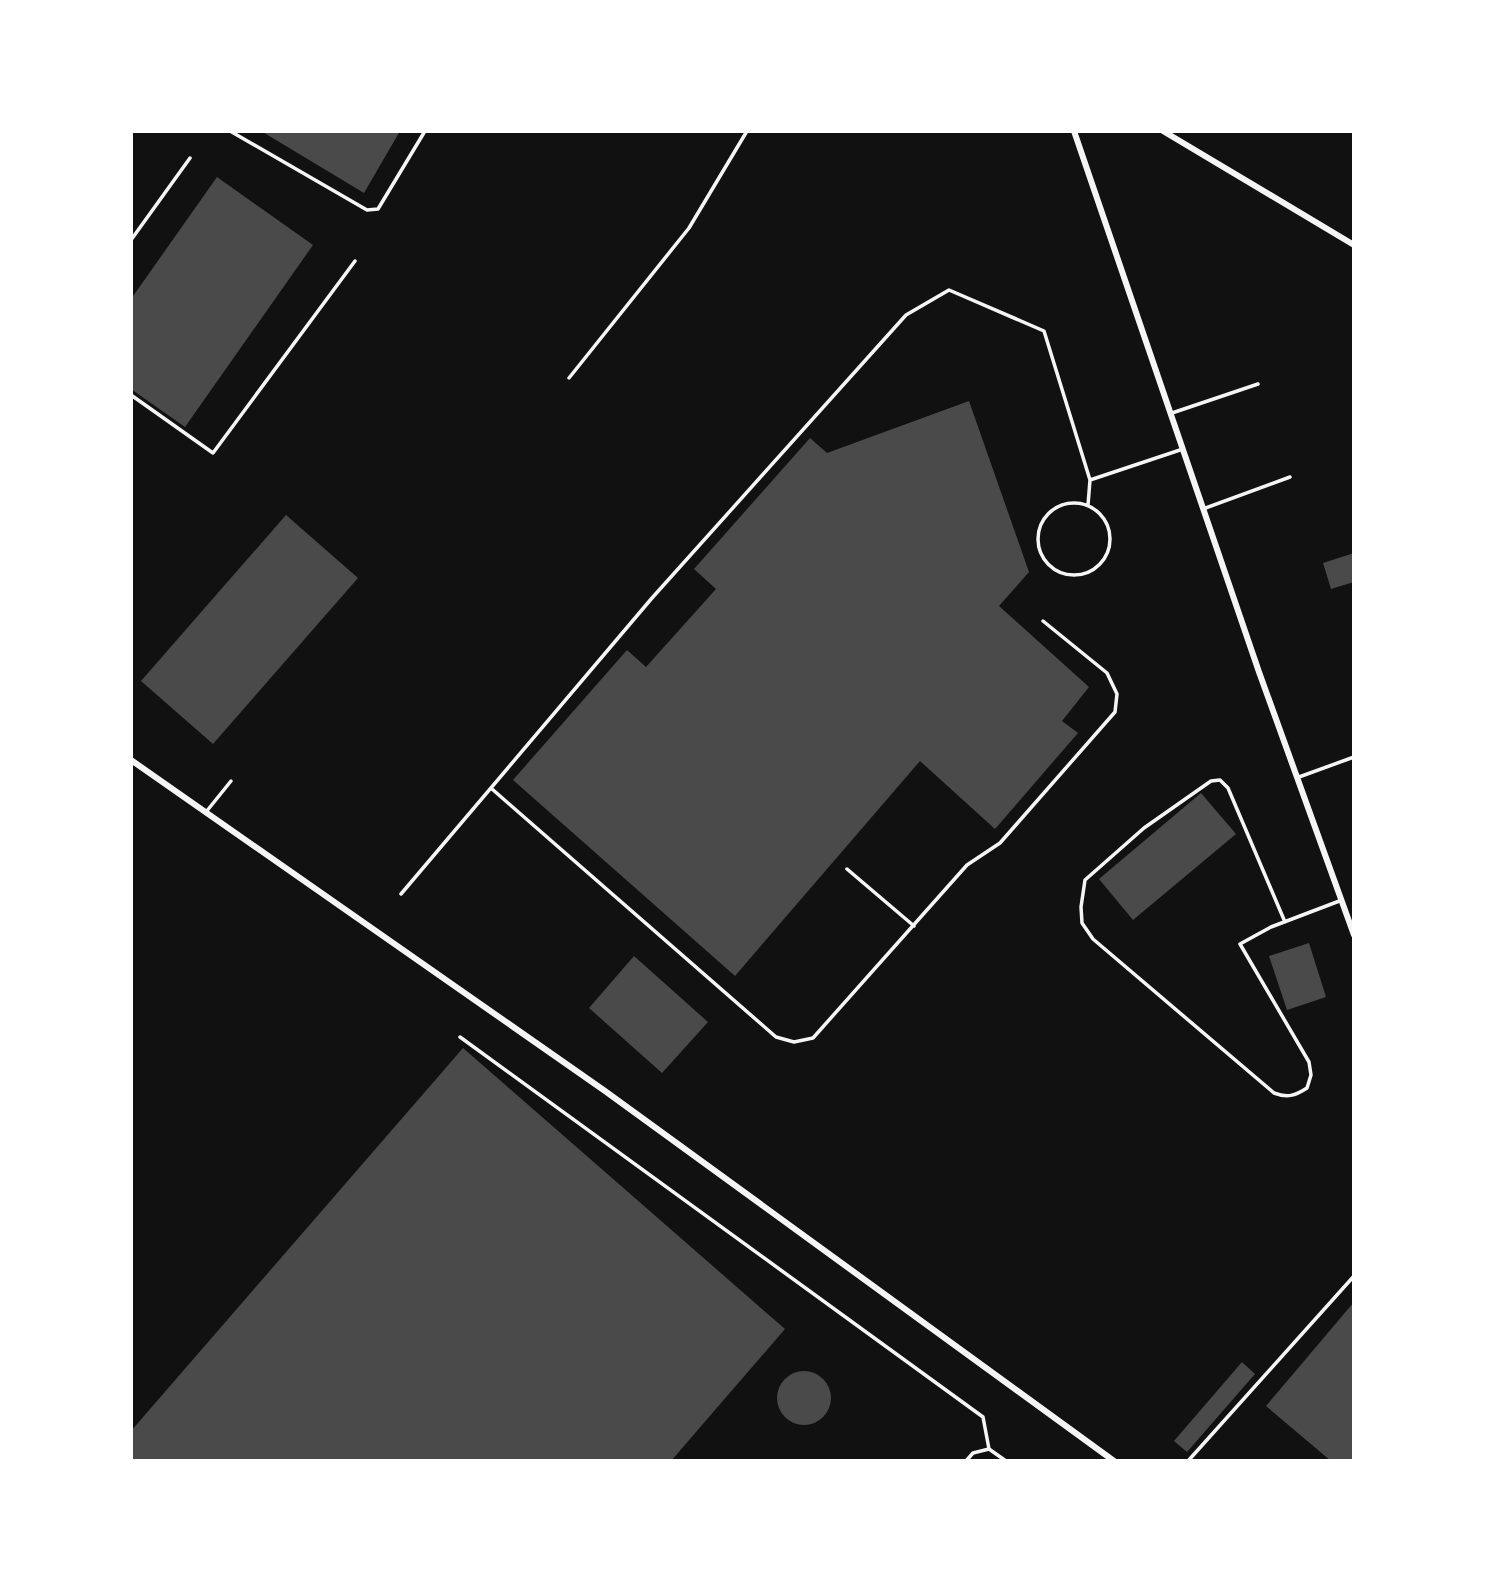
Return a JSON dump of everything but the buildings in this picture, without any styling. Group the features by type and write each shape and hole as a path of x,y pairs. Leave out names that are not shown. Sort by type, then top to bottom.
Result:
{"street":[{"path":"1074,131 1259,672 1342,900 1350,914 1354,935"},
{"path":"1163,131 1354,245"},
{"path":"131,760 605,1091 1114,1461"}],"lane":[{"path":"230,131 367,210 378,209 425,131"},
{"path":"569,379 690,228 747,131"},
{"path":"131,240 190,158"},
{"path":"131,395 213,453 355,261"},
{"path":"401,894 652,598 906,315 949,289 1044,331 1090,480 1088,505"},
{"path":"1172,413 1258,384"},
{"path":"1090,480 1182,449"},
{"path":"1203,509 1290,477"},
{"path":"1076,502 1088,505 1106,521 1110,533 1107,556 1089,573 1065,575 1045,562 1037,540 1039,528 1053,509 1076,502"},
{"path":"491,788 776,1037 794,1042 813,1038 967,865 1000,843 1115,712 1117,694 1107,673 1043,621"},
{"path":"1299,778 1354,757"},
{"path":"1285,922 1228,788 1220,780 1211,781 1144,828 1085,880 1081,907 1082,923 1093,939 1274,1093 1284,1096 1297,1095 1307,1088 1311,1075 1309,1062 1240,944 1285,922 1342,900"},
{"path":"205,813 231,781"},
{"path":"847,869 914,926"},
{"path":"460,1037 983,1417 989,1449 1006,1461"},
{"path":"1188,1461 1354,1276"},
{"path":"966,1461 973,1453 989,1449"}]}
